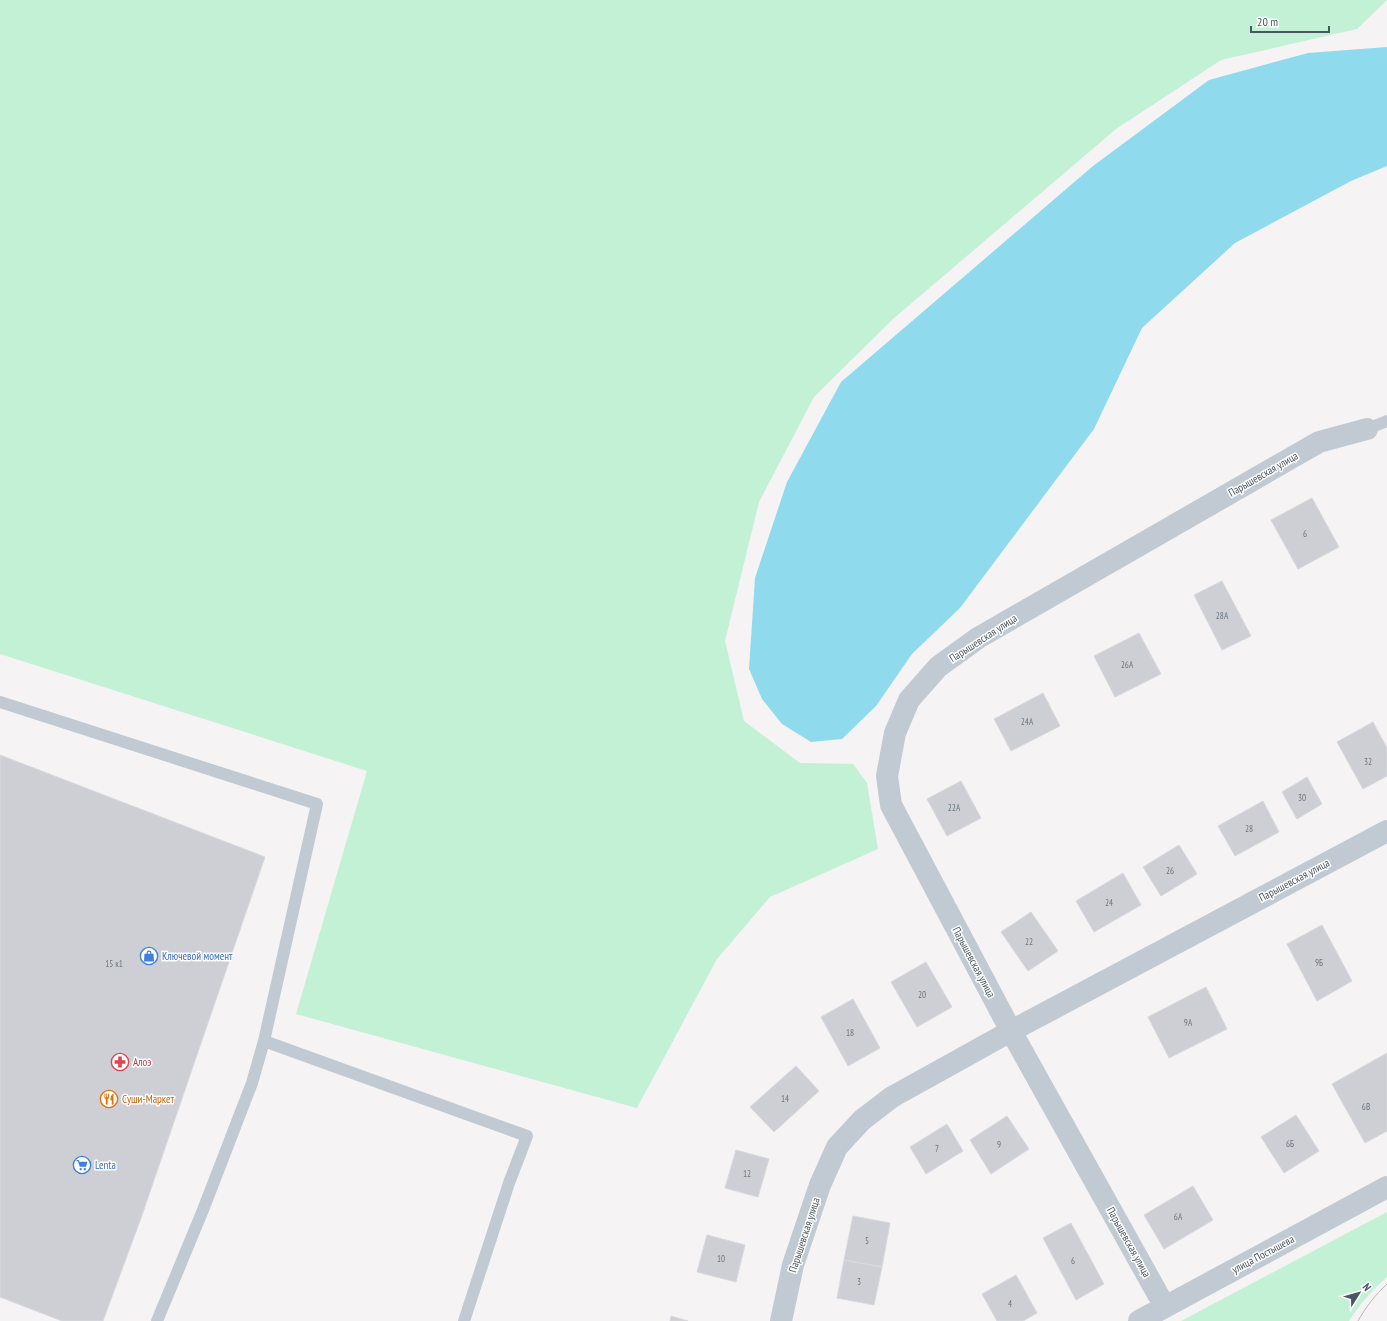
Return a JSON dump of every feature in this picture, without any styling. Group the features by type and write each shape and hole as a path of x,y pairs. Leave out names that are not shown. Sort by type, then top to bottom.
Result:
{"street":[{"name":"Парышевская улица","path":"1164,1307 1011,1031 891,805 887,776 895,733 908,700 938,667 978,638 1319,442 1367,429"},
{"name":"Парышевская улица","path":"781,1321 793,1265 820,1186 837,1147 862,1120 892,1097 1011,1031 1387,831"},
{"name":"улица Постышева","path":"1139,1321 1387,1187"}],"lane":[{"path":"1367,429 1387,421"},
{"path":"0,702 317,804 264,1041 249,1090 203,1210 157,1321"},
{"path":"264,1041 527,1136 509,1183 464,1321"}],"green space":[{"path":"0,0 1387,0 1357,29 1221,60 1116,129 893,319 814,397 759,502 725,641 744,721 800,763 853,764 867,783 878,849 770,897 717,959 637,1108 296,1014 367,771 0,654"},
{"path":"1387,1212 1387,1277 1366,1298 1349,1321 1181,1321"}],"water":[{"path":"1387,47 1387,166 1351,181 1235,243 1142,328 1094,429 960,608 912,654 876,706 842,739 811,742 782,724 762,699 749,669 755,578 787,482 841,382 1093,166 1209,80 1308,53"}],"building":[{"path":"1312,498 1339,547 1298,569 1271,520"},
{"path":"1222,581 1251,636 1222,650 1194,595"},
{"path":"1139,633 1161,674 1115,697 1094,656"},
{"path":"1043,693 1060,726 1011,751 994,719"},
{"path":"1373,722 1387,748 1387,776 1363,789 1337,742"},
{"path":"0,755 265,857 141,1218 103,1321 62,1321 0,1297"},
{"path":"1307,777 1322,804 1297,819 1282,792"},
{"path":"961,781 981,818 947,836 927,799"},
{"path":"1263,801 1279,832 1235,856 1218,826"},
{"path":"1179,845 1197,874 1161,896 1143,867"},
{"path":"1123,873 1141,905 1094,932 1076,901"},
{"path":"1031,912 1058,951 1028,971 1001,932"},
{"path":"1322,925 1352,981 1317,1001 1287,944"},
{"path":"926,962 952,1007 917,1027 891,982"},
{"path":"1206,987 1227,1029 1169,1058 1148,1017"},
{"path":"853,999 880,1048 848,1066 821,1017"},
{"path":"1387,1053 1387,1131 1365,1143 1332,1084"},
{"path":"796,1066 819,1091 774,1132 750,1107"},
{"path":"1296,1115 1319,1151 1284,1173 1261,1137"},
{"path":"1007,1116 1029,1149 991,1174 970,1140"},
{"path":"947,1124 963,1151 926,1174 910,1147"},
{"path":"736,1150 769,1159 758,1197 725,1188"},
{"path":"1193,1186 1213,1220 1164,1249 1144,1215"},
{"path":"853,1216 890,1223 882,1267 844,1260"},
{"path":"1071,1223 1104,1284 1076,1300 1043,1238"},
{"path":"707,1235 745,1245 736,1282 697,1272"},
{"path":"844,1260 882,1267 874,1305 837,1298"},
{"path":"1016,1275 1037,1313 1023,1321 997,1321 982,1294"},
{"path":"671,1316 688,1321 670,1321"}],"tram line":[{"path":"1358,1321 1371,1301 1387,1284"}],"place":[{"name":"Ключевой момент","path":"149,956"},
{"name":"Алоэ","path":"120,1062"},
{"name":"Суши-Маркет","path":"109,1099"},
{"name":"Lenta","path":"82,1165"}]}
